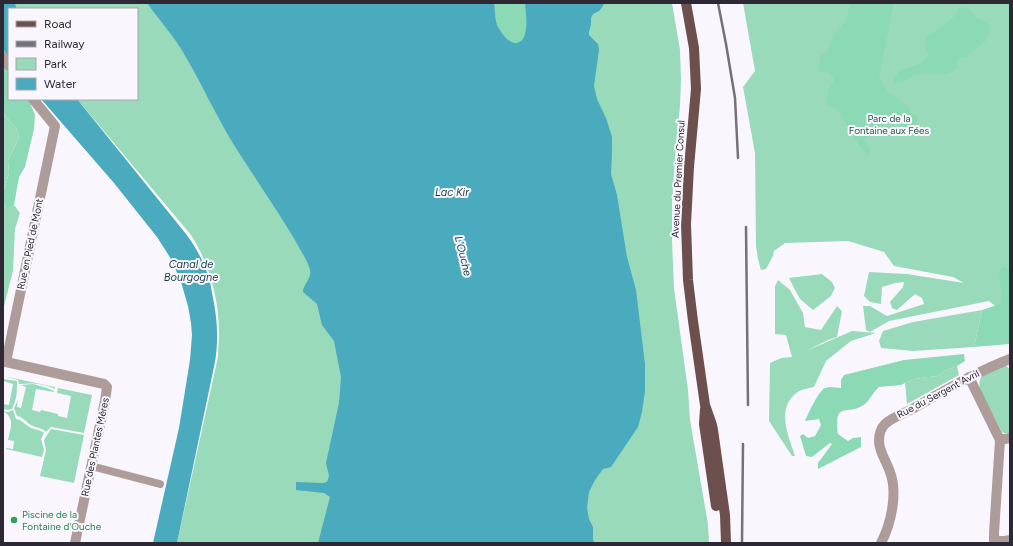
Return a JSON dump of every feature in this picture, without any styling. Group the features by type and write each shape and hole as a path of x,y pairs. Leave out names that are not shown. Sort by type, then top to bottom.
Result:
{"main road":[{"name":"Avenue du Premier Consul","path":"686,3 694,48 696,89 689,167 686,224 688,280 705,405 704,424 722,543"},
{"name":"Avenue du Premier Consul","path":"705,405 713,430 725,516 726,543"},
{"path":"704,424 713,430"}],"street":[{"name":"Rue en Pied de Mont","path":"4,362 55,126 34,100"},
{"name":"Rue du Sergent Avril","path":"881,543 891,512 894,494 894,484 878,442 882,427 889,421 969,378 992,366 1010,359"},
{"name":"Rue des Plantes Mères","path":"4,362 106,385 108,389 76,543"},
{"path":"969,378 1000,440 994,542 1010,540"},
{"path":"1000,440 1010,438"},
{"path":"92,466 160,484"}],"green space":[{"name":"Lac Kir","path":"15,3 672,3 680,50 681,79 672,204 674,288 688,390 690,420 708,524 709,543 177,543 218,357 219,319 215,294 208,269 191,235 78,100 138,100 138,8 17,8"},
{"path":"494,3 525,3 526,29 524,38 517,43 511,42 505,37 497,25"},
{"name":"Parc de la Fontaine aux Fées","path":"743,3 1010,3 1010,344 1007,324 1000,310 989,301 889,321 870,332 866,330 863,306 870,306 887,316 924,304 922,298 915,294 897,310 892,308 890,302 903,287 904,282 882,287 881,304 870,302 864,296 869,272 907,274 964,283 953,277 894,266 884,252 848,241 785,243 774,251 766,269 761,270 756,246 755,153 743,87 755,71"},
{"path":"852,3 894,3 879,78 889,93 907,105 911,113 918,116 916,125 911,132 907,130 898,119 889,121 864,140 870,149 868,157 854,138 838,109 826,106 829,89 835,80 829,73 819,71 820,55 828,50 835,33 845,22"},
{"path":"963,7 969,9 977,18 989,23 990,32 986,41 964,57 958,57 956,69 949,74 914,75 904,82 895,83 893,79 900,70 917,65 929,56 924,44 928,36 956,15 958,9"},
{"path":"3,49 8,56 8,100 30,100 35,115 34,129 25,167 19,177 14,205 9,208 6,208 3,204 3,194 9,173 8,160 19,138 17,129 3,113"},
{"path":"3,113 17,129 19,138 8,160 9,173 3,194"},
{"path":"3,204 6,208 14,205 20,213 15,229 13,271 3,310"},
{"path":"1002,267 1010,269 1010,343 974,347 982,310 1000,304 1002,294 999,272"},
{"path":"822,274 832,282 835,288 831,296 813,310 800,299 789,278"},
{"path":"778,280 790,290 803,313 805,327 821,330 837,306 842,311 837,337 806,351 852,331 876,333 851,341 826,361 814,387 799,391 792,397 787,405 785,421 795,456 792,456 769,421 770,363 781,358 792,357 786,335 775,334 775,286"},
{"path":"982,310 974,347 913,351 881,348 879,341 883,331 913,322"},
{"path":"964,354 965,361 937,376 913,379 901,385 879,387 868,401 859,408 840,413 837,423 838,434 848,441 853,438 861,437 861,447 818,469 818,463 832,444 830,443 812,457 806,456 800,436 803,434 808,438 815,436 821,425 819,419 805,421 817,397 825,388 841,388 841,380 844,375 904,360"},
{"path":"957,366 959,375 907,404 905,383 913,379 937,376 944,371"},
{"path":"1006,366 1010,369 1010,433 1002,432 979,386 980,380 985,373"},
{"path":"3,376 55,387 55,389 37,384 19,384 18,380"},
{"path":"3,379 17,381 15,402 12,409 8,410 3,409 3,404 9,405 13,384 3,381"},
{"path":"33,384 47,388 54,392 36,389 32,410 40,412 41,410 67,418 71,396 57,393 58,388 92,395 84,433 51,427 46,432 27,423 22,418 17,416 14,408 18,400 17,407 21,408 26,387 21,385"},
{"path":"13,410 16,419 44,433 41,439 44,450 42,457 6,449 13,449 14,441 8,440 11,420 3,411 8,412"},
{"path":"51,429 84,435 74,483 40,476 46,450 44,440"}],"water":[{"path":"3,3 15,3 17,8 8,8 8,56 3,49"},
{"name":"Lac Kir","path":"147,3 494,3 497,25 508,40 517,43 523,39 526,29 525,3 604,3 599,11 593,14 589,32 589,35 598,44 599,50 594,86 597,99 606,118 612,137 611,174 617,195 627,257 636,290 645,364 645,391 638,427 611,467 603,469 589,492 587,508 589,519 593,527 594,543 318,543 330,497 324,493 296,490 296,482 323,483 327,482 329,476 326,463 339,403 341,377 334,341 322,325 317,304 303,292 304,286 309,279 310,270 303,255 288,228 227,134 180,47"},
{"name":"Canal de Bourgogne","path":"42,100 78,100 193,243 209,277 216,319 217,336 215,362 177,543 153,543 179,428 190,360 192,335 191,323 181,282 171,259 157,237 114,183"}],"railway":[{"path":"718,3 735,98 738,158"},
{"path":"746,227 748,405"},
{"path":"742,543 743,444"}],"place":[{"name":"Piscine de la Fontaine d'Ouche","path":"14,520"}],"water label":[{"name":"L'Ouche","path":"463,256"}]}
